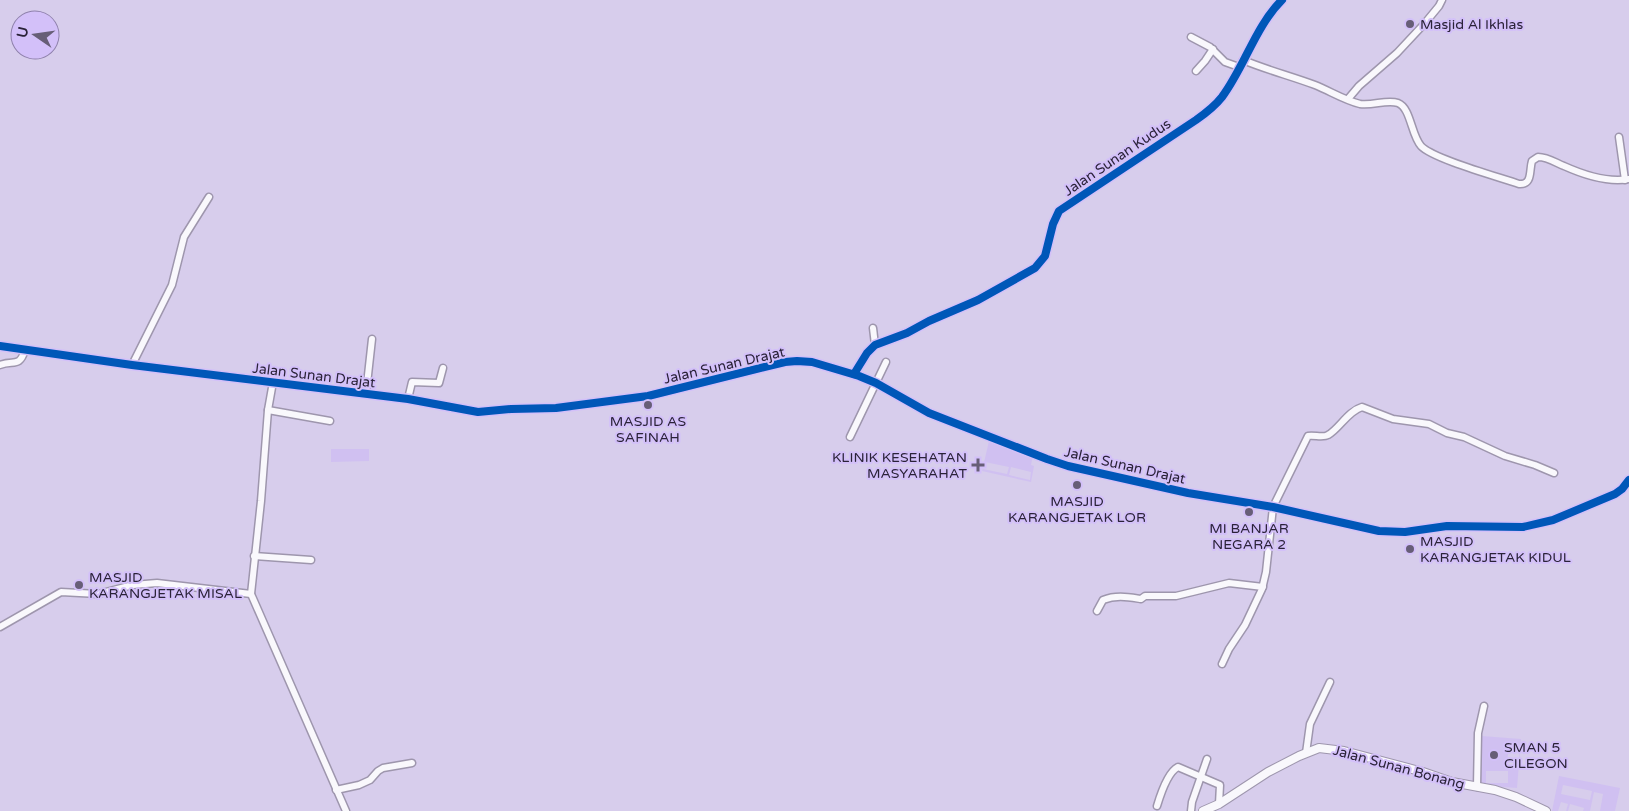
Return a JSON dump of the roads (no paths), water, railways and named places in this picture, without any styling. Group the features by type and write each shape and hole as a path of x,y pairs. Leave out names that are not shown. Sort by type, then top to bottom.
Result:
{"street":[{"name":"Jalan Sunan Kudus","path":"875,345 907,333 929,321 978,300 1035,268 1045,256 1053,224 1059,211 1208,112 1223,96 1258,33 1282,0"},
{"path":"1348,99 1358,86 1402,48 1425,23 1442,0"},
{"path":"1191,37 1213,49 1225,62 1239,68"},
{"path":"1196,71 1213,49"},
{"path":"1243,60 1365,104 1392,102 1400,104 1406,110 1418,142 1426,150 1447,160 1519,184 1527,182 1530,176 1532,161 1538,157 1546,158 1565,167 1604,180 1627,180 1619,137"},
{"path":"132,365 172,285 184,237 209,197"},
{"path":"854,374 867,353 875,345 874,328"},
{"path":"366,393 372,339"},
{"name":"Jalan Sunan Drajat","path":"0,346 132,365 366,393 478,412 556,408 648,396 791,361 817,363 876,383 929,413 1061,464 1188,493 1273,507 1385,531 1405,532 1447,526 1514,528 1534,526 1615,494 1629,480"},
{"path":"0,365 6,362 15,364 25,350"},
{"path":"850,437 886,362"},
{"path":"408,399 412,382 439,383 443,368"},
{"path":"273,382 268,410 251,594 346,811"},
{"path":"1222,664 1245,625 1263,588 1273,507 1307,438 1329,434 1341,421 1360,407 1393,420 1427,423 1446,433 1464,437 1505,456 1535,465 1554,474"},
{"path":"268,410 330,421"},
{"path":"254,556 311,560"},
{"path":"0,627 61,592 98,594 145,583 251,594"},
{"path":"1097,611 1103,600 1113,597 1125,596 1141,599 1147,596 1176,596 1229,583 1263,588"},
{"path":"1306,753 1310,724 1330,682"},
{"path":"1477,787 1478,733 1484,706"},
{"name":"Jalan Sunan Bonang","path":"1203,811 1219,804 1268,772 1319,748 1344,750 1452,782 1495,790 1516,797 1546,811"},
{"path":"1191,811 1192,802 1207,759"},
{"path":"336,790 359,785 370,780 383,768 412,762"},
{"path":"1157,806 1174,768 1178,767 1220,785 1219,804"}],"place":[{"name":"Masjid Al Ikhlas","path":"1410,24"},
{"name":"MASJID AS SAFINAH","path":"648,405"},
{"name":"KLINIK KESEHATAN MASYARAHAT","path":"978,465"},
{"name":"MASJID KARANGJETAK LOR","path":"1077,485"},
{"name":"MI BANJAR NEGARA 2","path":"1249,512"},
{"name":"MASJID KARANGJETAK KIDUL","path":"1410,549"},
{"name":"MASJID KARANGJETAK MISAL","path":"79,585"},
{"name":"SMAN 5 CILEGON","path":"1494,755"}]}
